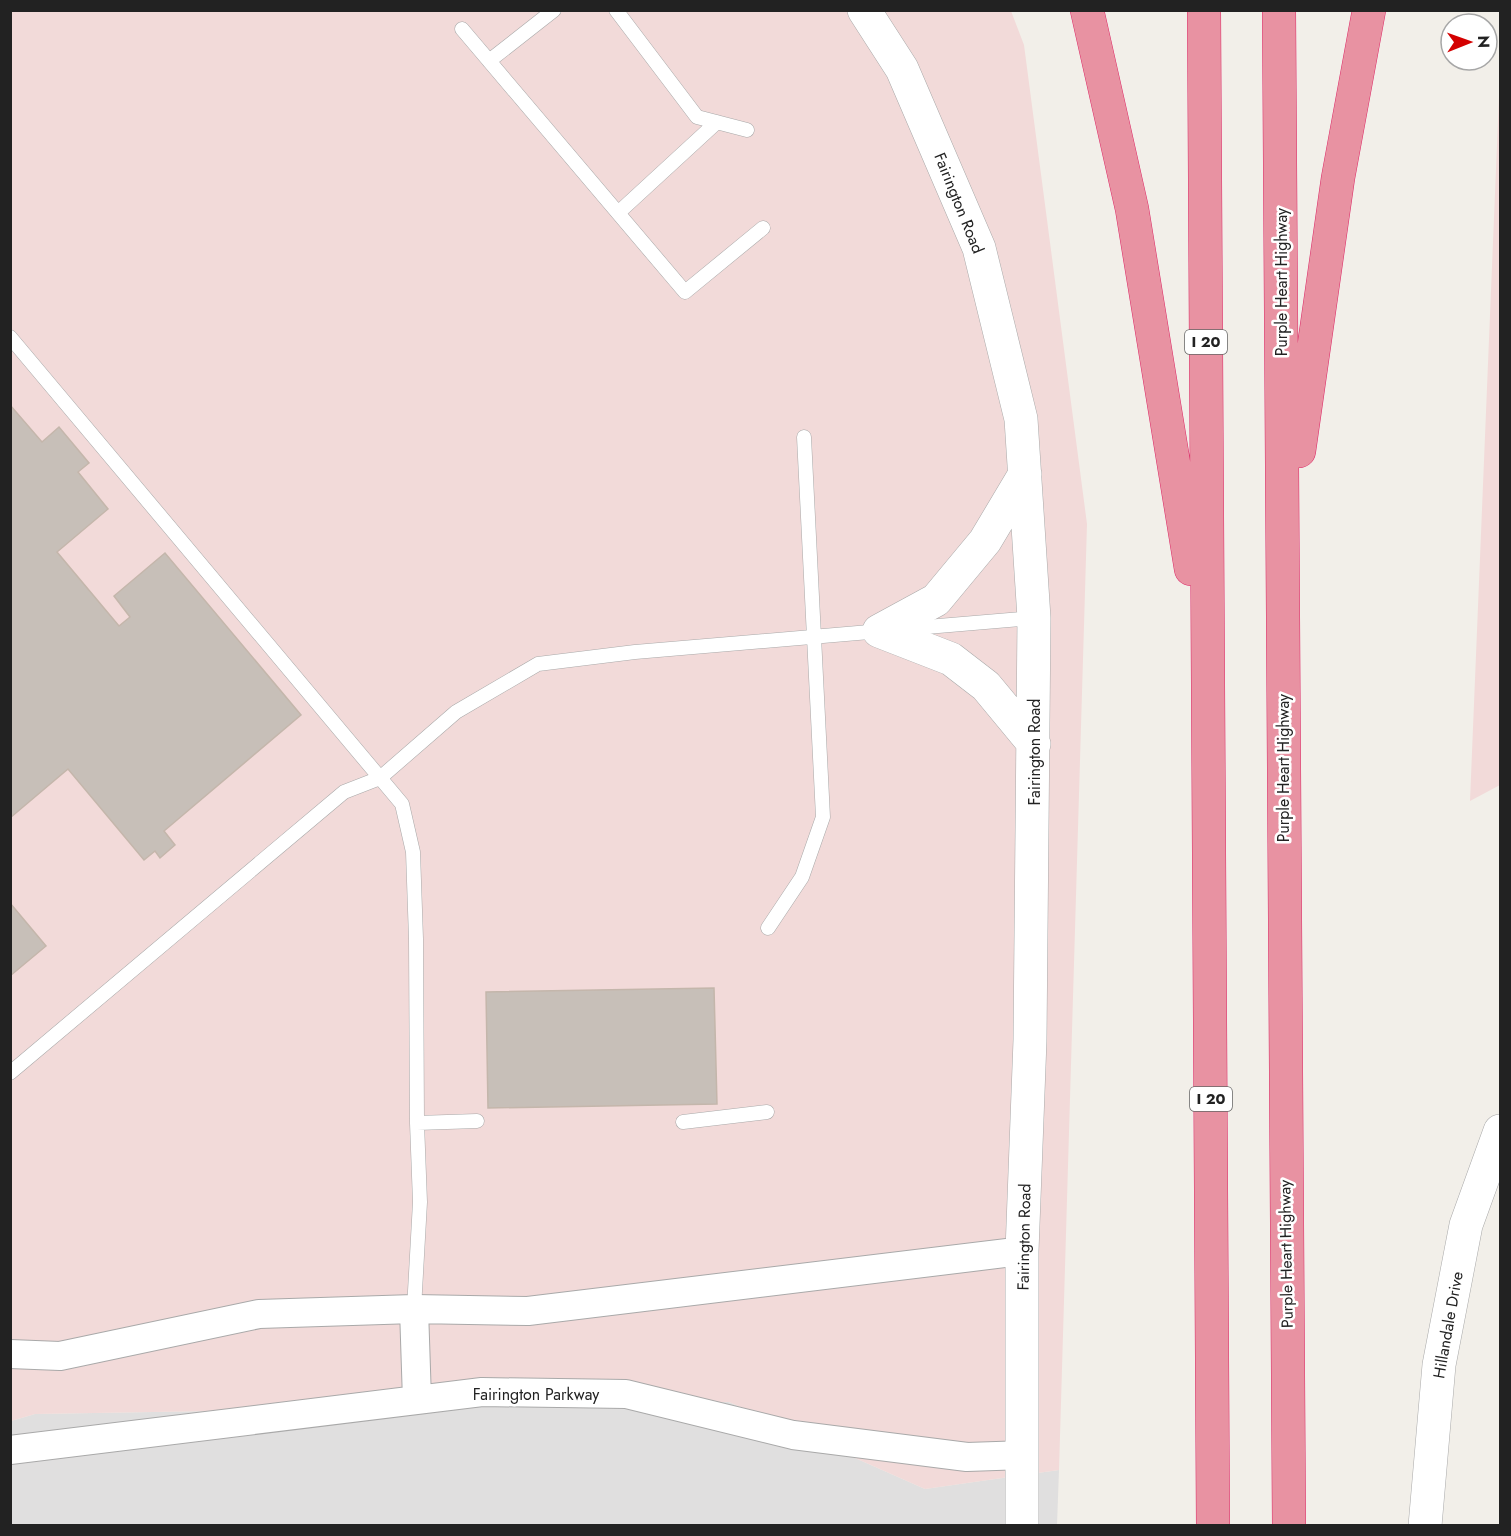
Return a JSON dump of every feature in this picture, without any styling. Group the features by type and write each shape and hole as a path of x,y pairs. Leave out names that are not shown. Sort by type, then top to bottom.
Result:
{"highway":[{"path":"1088,10 1132,209 1209,672"},
{"name":"I 20","path":"1204,10 1213,1526"},
{"name":"Purple Heart Highway","path":"1279,10 1289,1526"},
{"path":"1283,563 1338,178 1369,10"}],"street":[{"name":"Fairington Road","path":"864,10 902,69 979,248 1021,419 1034,618 1030,1040 1022,1251 1022,1526"},
{"path":"879,631 936,600 985,541 1025,474"},
{"path":"879,631 951,659 986,686 1034,744"},
{"name":"Hillandale Drive","path":"1425,1526 1439,1365 1466,1225 1500,1131"},
{"path":"10,1354 60,1356 259,1314 414,1309 528,1311 1022,1251"},
{"path":"414,1309 417,1400"},
{"name":"Fairington Parkway","path":"10,1450 482,1392 626,1394 793,1435 967,1457 1022,1455"}],"lane":[{"path":"489,61 554,10"},
{"path":"616,10 697,117 747,130"},
{"path":"462,29 686,292 763,228"},
{"path":"618,213 717,122"},
{"path":"10,337 402,804 413,852 420,1202 414,1309"},
{"path":"768,928 802,877 823,817 804,437"},
{"path":"10,1073 344,792 380,778 456,712 538,664 635,652 1034,618"},
{"path":"683,1122 767,1112"},
{"path":"417,1123 477,1121"}],"shaded area":[{"path":"11,11 1011,11 1024,45 1087,524 1059,1470 925,1489 729,1402 35,1414 11,1421"},
{"path":"1500,72 1500,785 1470,801"},
{"path":"729,1402 925,1489 1059,1470 1057,1525 11,1526 11,1421 35,1414"}],"building":[{"path":"10,405 42,442 59,427 89,463 78,472 108,509 57,552 119,626 130,617 114,596 165,553 301,715 164,831 175,845 160,858 155,851 144,860 68,769 10,818"},
{"path":"10,903 46,946 10,976"},
{"path":"714,988 717,1104 488,1108 486,992"}]}
